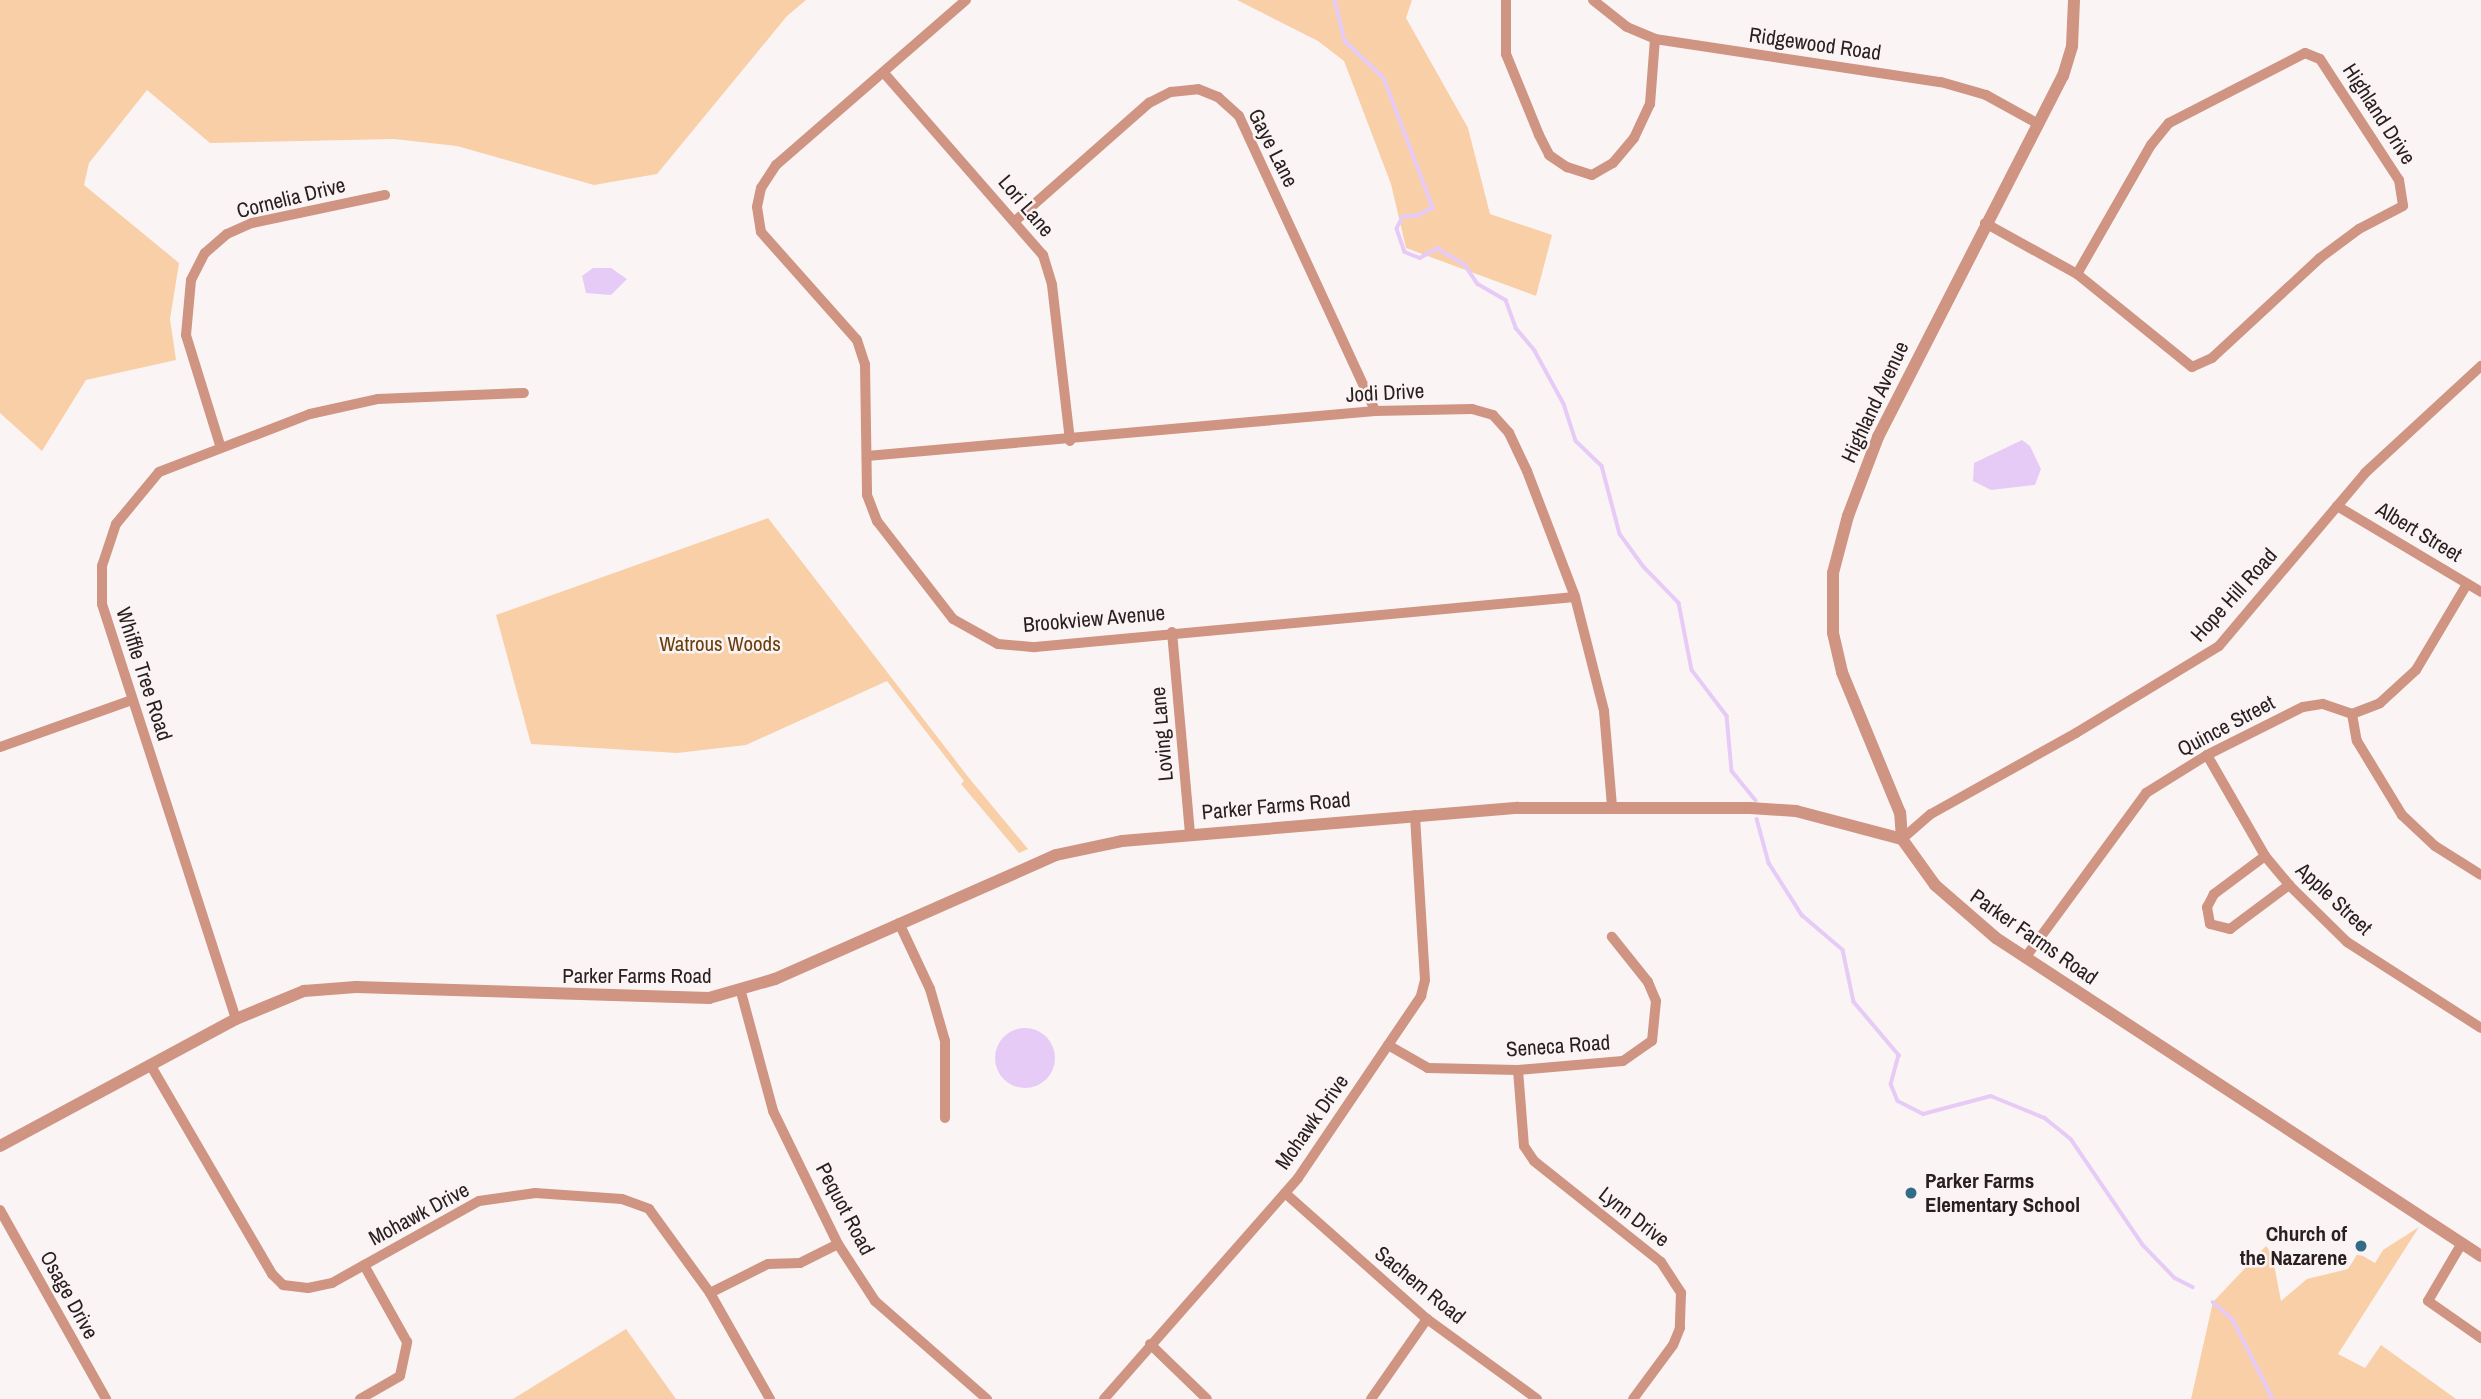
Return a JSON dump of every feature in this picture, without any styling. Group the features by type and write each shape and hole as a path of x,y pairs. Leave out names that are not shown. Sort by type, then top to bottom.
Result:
{"street":[{"name":"Brookview Avenue","path":"966,0 776,165 761,188 757,207 761,232 857,340 865,364 867,495 877,521 953,618 974,634 998,644 1035,647 1172,632 1575,597"},
{"path":"1506,0 1506,54 1539,135 1549,155 1567,167 1592,175 1620,155 1650,104 1655,39"},
{"name":"Ridgewood Road","path":"1593,0 1627,27 1655,39 1941,82 1986,95 2035,122"},
{"name":"Highland Avenue","path":"1902,839 1900,813 1842,672 1833,633 1833,573 1848,516 1878,437 2035,122 2063,76 2071,46 2074,0"},
{"name":"Highland Drive","path":"1985,223 2077,274 2192,367 2212,358 2320,258 2359,229 2403,206 2399,180 2320,59 2305,53 2169,123 2151,145 2077,274"},
{"name":"Lori Lane","path":"884,73 1043,255 1052,285 1070,441"},
{"name":"Gaye Lane","path":"1016,221 1149,103 1171,92 1198,89 1218,97 1239,116 1376,411"},
{"name":"Cornelia Drive","path":"220,445 186,335 191,280 205,254 227,234 252,223 385,195"},
{"name":"Hope Hill Road","path":"1902,839 1931,814 2208,654 2365,473 2481,366"},
{"name":"Whiffle Tree Road","path":"236,1019 102,604 107,546 130,503 159,471 220,445 310,414 377,399 524,393"},
{"name":"Jodi Drive","path":"867,456 1070,441 1376,411 1472,410 1493,415 1509,433 1527,471 1575,597 1604,711 1612,806"},
{"name":"Albert Street","path":"2337,506 2481,592"},
{"path":"2467,584 2416,670 2380,703 2351,714 2357,741 2402,815 2435,846 2481,875"},
{"name":"Loving Lane","path":"1172,632 1190,833"},
{"path":"0,747 132,700"},
{"name":"Quince Street","path":"2025,958 2146,793 2207,755 2304,707 2323,704 2351,714"},
{"name":"Apple Street","path":"2207,755 2265,856 2289,886 2347,942 2481,1028"},
{"name":"Parker Farms Road","path":"0,1146 236,1019 289,995 324,988 682,999 741,992 1056,855 1190,833 1415,815 1612,806 1796,811 1902,839 1913,860 1942,892 2025,958 2481,1256"},
{"name":"Mohawk Drive","path":"1104,1399 1285,1193 1421,996 1425,981 1415,815"},
{"path":"2265,856 2214,894 2207,907 2210,924 2230,929 2289,886"},
{"path":"899,923 930,989 945,1041 945,1118"},
{"name":"Seneca Road","path":"1388,1045 1429,1069 1518,1070 1623,1061 1652,1041 1656,1001 1648,982 1612,937"},
{"name":"Pequot Road","path":"741,992 773,1111 838,1244 875,1301 987,1399"},
{"name":"Mohawk Drive","path":"151,1066 272,1274 283,1285 307,1288 332,1283 479,1201 536,1193 593,1194 649,1209 710,1293 770,1399"},
{"name":"Lynn Drive","path":"1518,1070 1524,1146 1534,1161 1661,1262 1681,1293 1679,1328 1673,1345 1633,1399"},
{"name":"Sachem Road","path":"1285,1193 1427,1319 1537,1399"},
{"name":"Osage Drive","path":"0,1210 106,1399"},
{"path":"2462,1243 2428,1301 2481,1338"},
{"path":"710,1293 768,1264 800,1262 838,1244"},
{"path":"360,1399 400,1376 407,1351 407,1342 364,1265"},
{"path":"1371,1399 1427,1319"},
{"path":"1150,1344 1207,1399"}],"green space":[{"path":"0,0 806,0 787,16 657,174 594,185 457,146 394,139 210,143 147,90 89,163 84,185 179,263 170,319 176,360 86,380 42,451 0,413"},
{"path":"1237,0 1412,0 1406,18 1468,128 1490,214 1552,235 1536,296 1406,248 1391,184 1344,61 1318,41"},
{"name":"Watrous Woods","path":"768,518 969,778 1028,849 1019,853 961,784 964,781 887,681 746,745 677,753 531,744 496,615"},
{"path":"2419,1227 2338,1354 2365,1368 2381,1345 2456,1399 2191,1399 2213,1302 2266,1246 2272,1254 2281,1301 2307,1279 2348,1269 2358,1253 2375,1263 2383,1250"},
{"path":"626,1329 676,1399 513,1399"}],"shaded area":[{"path":"593,268 611,268 627,279 611,295 586,293 582,276"},
{"path":"2022,440 2030,446 2041,469 2035,485 1991,490 1973,481 1974,463"},
{"path":"1025,1028 1046,1037 1055,1058 1046,1079 1025,1088 1004,1079 995,1058 1004,1037"}],"waterway":[{"path":"1335,0 1345,41 1384,78 1433,208 1418,216 1403,217 1397,229 1405,252 1420,258 1437,248 1465,265 1478,284 1506,300 1516,328 1535,351 1564,404 1576,441 1602,466 1620,534 1644,567 1679,603 1692,670 1727,716 1732,771 1756,801"},
{"path":"1757,819 1769,863 1802,915 1843,950 1854,1002 1899,1055 1891,1084 1898,1101 1923,1114 1991,1096 2045,1118 2071,1139 2143,1245 2175,1278 2193,1287"},
{"path":"2213,1302 2233,1320 2273,1399"}],"place":[{"name":"Parker Farms Elementary School","path":"1911,1193"},
{"name":"Church of the Nazarene","path":"2361,1246"}]}
